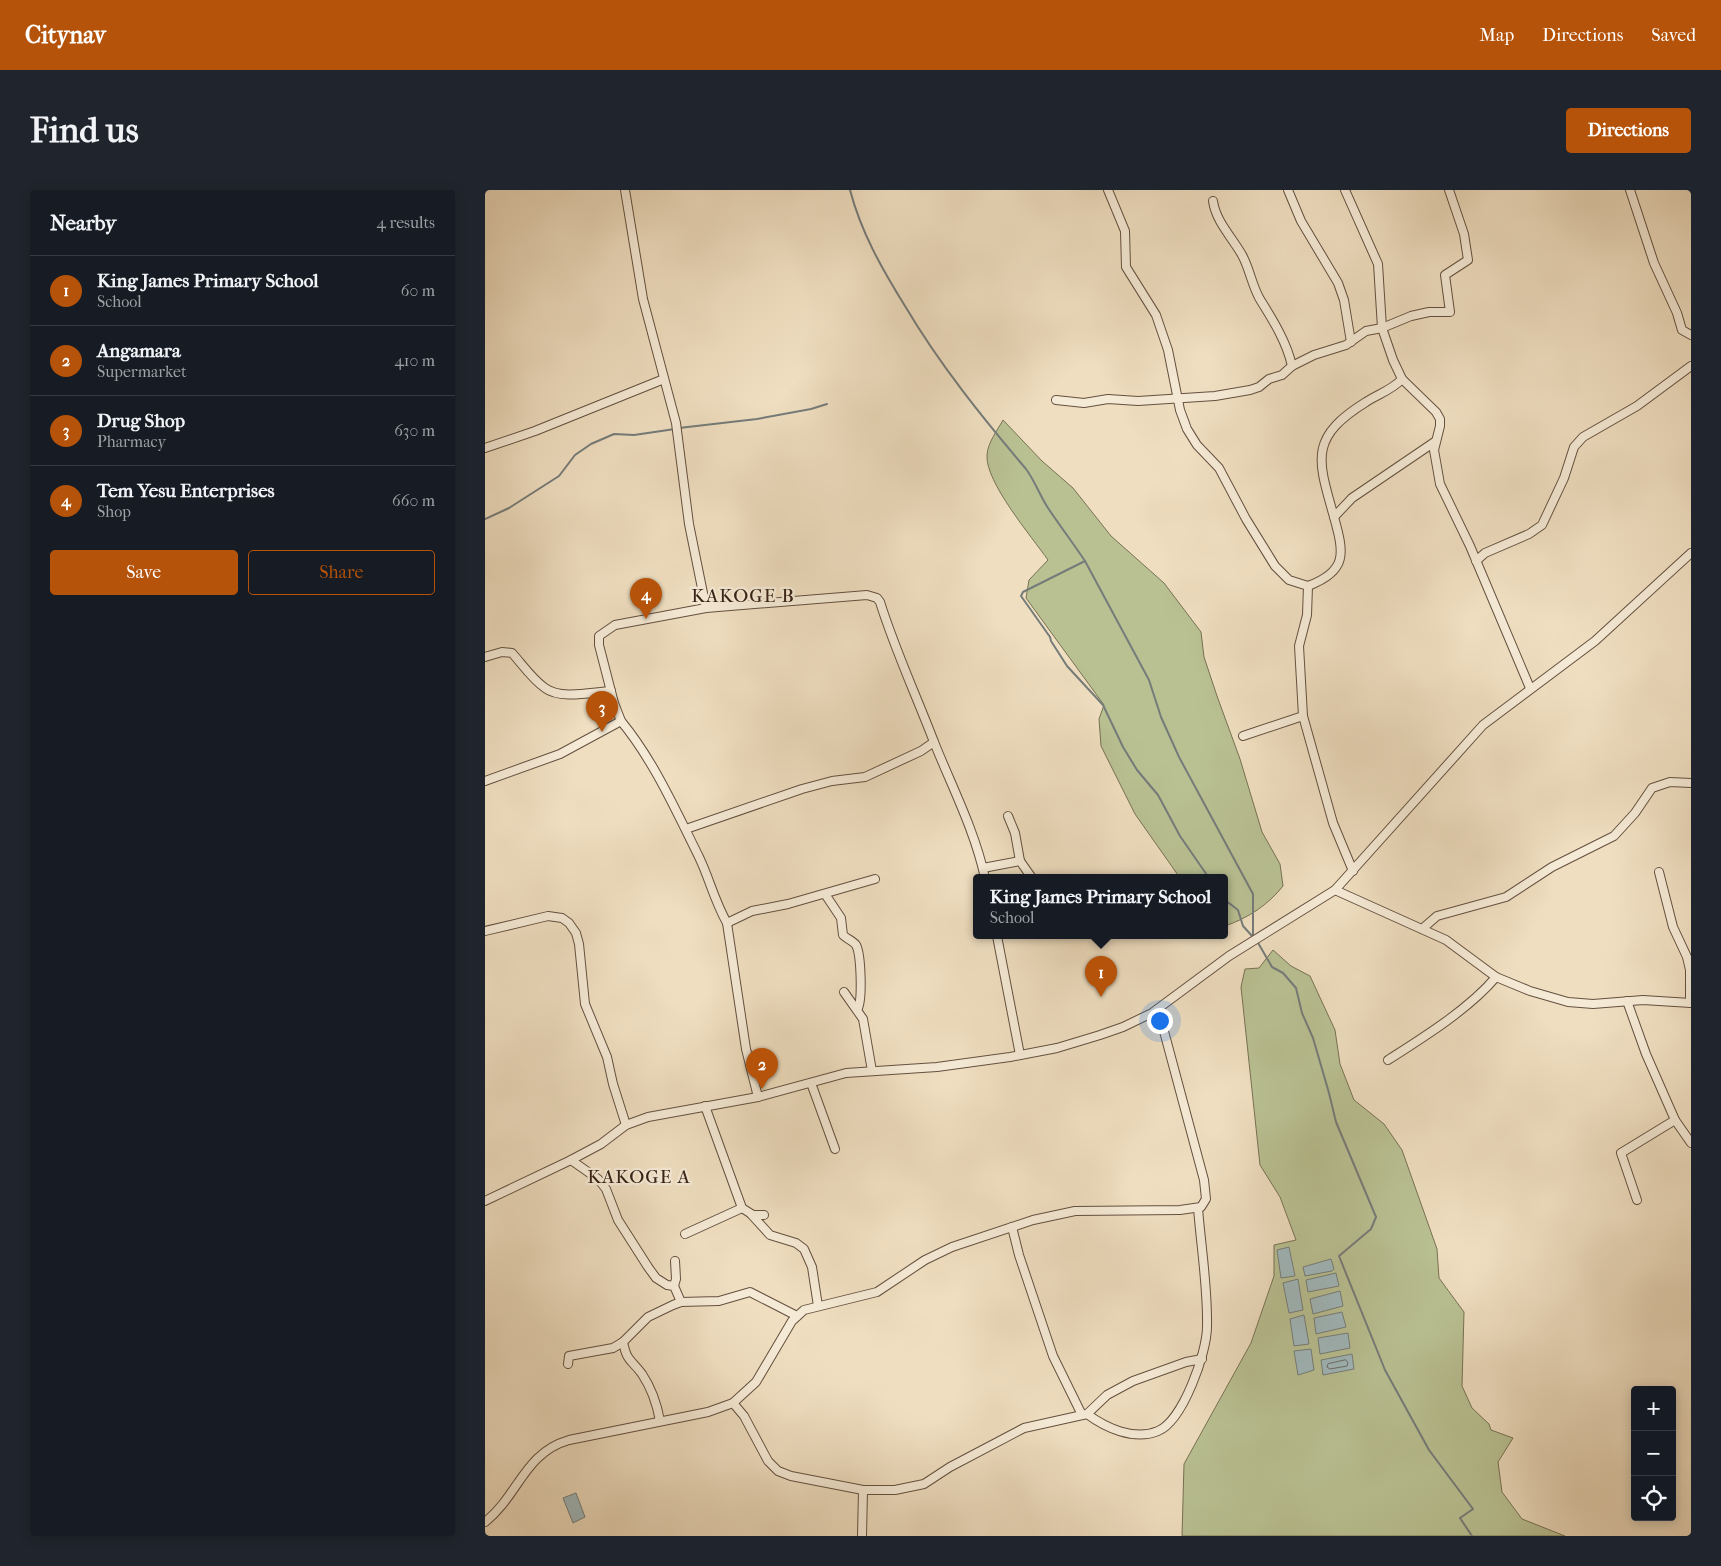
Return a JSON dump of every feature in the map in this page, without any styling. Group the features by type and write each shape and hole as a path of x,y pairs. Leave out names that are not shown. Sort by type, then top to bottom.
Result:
{"street":[{"path":"625,190 639,280 676,423 689,524 706,608"},
{"path":"1108,190 1125,231 1126,267 1156,315 1170,356 1178,398 1187,429 1197,445 1219,468 1270,558 1289,580 1308,586 1335,570 1340,563 1340,542 1322,471 1322,448 1339,422 1356,408 1402,379"},
{"path":"1288,190 1301,220 1338,283 1344,300 1351,342"},
{"path":"1345,190 1378,264 1383,328 1402,379 1436,412 1440,419 1435,450 1440,484 1476,561 1530,688"},
{"path":"1056,400 1084,403 1108,399 1138,401 1215,396 1250,390 1259,387 1269,379 1282,375 1291,366 1314,355 1351,342 1366,331 1383,328 1411,316 1429,312 1450,312 1445,275 1468,260 1464,234 1449,190"},
{"path":"1630,190 1659,277 1677,313 1683,330 1691,335"},
{"path":"1213,201 1219,219 1242,255 1261,301 1269,312 1289,356 1291,366"},
{"path":"1476,561 1485,553 1529,534 1542,525 1564,478 1575,447 1583,437 1637,406 1691,366"},
{"path":"485,448 535,431 664,379"},
{"path":"1335,517 1352,498 1436,441"},
{"path":"485,1201 601,1144 626,1125 654,1115 757,1097 846,1073 981,1062 1020,1055 1057,1048 1123,1028 1158,1009 1229,956 1335,890 1483,725 1595,641 1691,553"},
{"path":"1308,586 1307,615 1299,646 1303,716 1337,836 1353,871"},
{"path":"757,1097 739,1014 727,923 717,906 709,880 686,829 642,749 621,721 611,692 599,645 599,636 603,632 621,624 706,608 867,595 877,598 891,631 898,657 924,713 934,742 959,800 984,874"},
{"path":"485,656 502,652 512,653 538,682 552,692 564,694 611,692"},
{"path":"1243,736 1303,716"},
{"path":"485,781 560,754 621,721"},
{"path":"686,829 802,789 832,781 865,777 921,751 934,742"},
{"path":"1422,929 1437,916 1506,897 1551,867 1614,836 1635,813 1652,788 1670,782 1691,783"},
{"path":"1008,816 1015,832 1020,861 1029,874"},
{"path":"983,868 1020,861"},
{"path":"1335,890 1446,940 1496,977 1531,991 1569,1002 1593,1004 1627,1001 1691,1003 1690,970 1687,957 1673,927 1659,872"},
{"path":"727,923 752,911 825,894 875,878"},
{"path":"825,894 841,918 843,935 855,944 858,952 861,999 857,1010"},
{"path":"485,931 548,916 562,918 569,923 579,944 585,1004 607,1056 613,1084 626,1125"},
{"path":"998,939 1020,1055"},
{"path":"1388,1060 1438,1026 1488,986 1496,977"},
{"path":"844,992 863,1019 872,1071"},
{"path":"1627,1001 1646,1054 1675,1120 1691,1143"},
{"path":"485,1522 499,1508 537,1457 549,1448 569,1440 708,1412 733,1402 755,1382 766,1368 797,1316 804,1310 869,1295 891,1285 925,1260 952,1247 1012,1227 1081,1210 1198,1208 1203,1205 1206,1198 1204,1180 1158,1009"},
{"path":"811,1083 835,1149"},
{"path":"705,1106 742,1208 751,1214 770,1235 796,1243 804,1249 812,1267 818,1306"},
{"path":"1637,1200 1621,1153 1675,1120"},
{"path":"571,1160 598,1179 606,1189 618,1220 647,1267 656,1278 667,1285 674,1286"},
{"path":"685,1234 742,1208"},
{"path":"1012,1227 1019,1255 1053,1356 1085,1414 1115,1430 1134,1435 1159,1431 1170,1422 1180,1406 1202,1359 1207,1327 1198,1208"},
{"path":"751,1214 764,1215"},
{"path":"675,1260 676,1279 674,1286 681,1302"},
{"path":"568,1364 569,1356 613,1348 623,1342 648,1317 681,1302 719,1301 743,1293 754,1293 797,1316"},
{"path":"623,1342 625,1356"},
{"path":"613,1348 625,1356 641,1374 654,1394 661,1421"},
{"path":"733,1402 744,1416 768,1461 778,1471 791,1476 863,1490 895,1490 920,1486 1024,1428 1085,1414 1107,1395 1133,1381 1186,1362 1202,1359"},
{"path":"862,1536 863,1490"}],"green space":[{"path":"1003,420 1042,461 1073,488 1111,536 1164,583 1201,632 1204,657 1240,759 1262,832 1280,864 1283,886 1264,905 1242,919 1228,925 1228,874 1177,874 1135,814 1101,746 1099,719 1104,705 1026,598 1029,580 1048,560 1021,524 993,480 988,466 987,455 993,437"},
{"path":"1273,950 1291,966 1310,976 1335,1030 1340,1064 1354,1100 1384,1124 1402,1150 1437,1249 1439,1278 1464,1312 1462,1386 1472,1408 1489,1424 1491,1430 1513,1438 1498,1462 1502,1492 1522,1519 1565,1536 1182,1536 1184,1464 1251,1343 1274,1276 1274,1245 1296,1240 1280,1197 1260,1165 1241,987 1245,969 1259,968"}],"water":[{"path":"1289,1247 1295,1276 1281,1278 1277,1250"},
{"path":"1331,1259 1334,1269 1332,1271 1305,1276 1303,1267"},
{"path":"1336,1273 1339,1286 1308,1292 1306,1280"},
{"path":"1298,1279 1303,1310 1289,1313 1283,1283"},
{"path":"1340,1291 1343,1306 1313,1314 1310,1299"},
{"path":"1342,1312 1346,1327 1316,1334 1314,1318"},
{"path":"1304,1315 1309,1344 1294,1346 1290,1319"},
{"path":"1348,1333 1350,1348 1320,1354 1318,1338"},
{"path":"1311,1349 1314,1370 1298,1375 1294,1351"},
{"path":"1352,1354 1354,1369 1323,1375 1321,1360"},
{"path":"576,1493 585,1517 573,1523 563,1498"}],"waterway":[{"path":"850,190 860,221 873,250 918,328 962,390 1026,469 1042,499 1085,561 1023,592 1021,596 1050,637 1067,666 1103,705 1123,747 1137,770 1158,795 1180,836 1206,874"},
{"path":"679,428 757,419 811,409 827,404"},
{"path":"485,519 509,508 559,476 575,455 591,444 614,434 634,435 675,429"},
{"path":"1085,561 1149,680 1161,717 1179,757 1253,894 1253,937"},
{"path":"1228,902 1238,910 1243,926 1253,937"},
{"path":"1257,941 1272,967 1283,973 1296,988 1302,1013 1313,1038 1336,1122 1376,1217 1371,1229 1339,1256 1385,1370 1429,1450 1473,1509 1460,1518 1472,1536"}],"place":[{"name":"Tem Yesu Enterprises","path":"646,619"},
{"name":"Drug Shop","path":"602,732"},
{"name":"King James Primary School","path":"1101,997"},
{"name":"Angamara","path":"762,1089"}],"district":[{"name":"KAKOGE B","path":"743,596"},
{"name":"KAKOGE A","path":"639,1177"}]}
